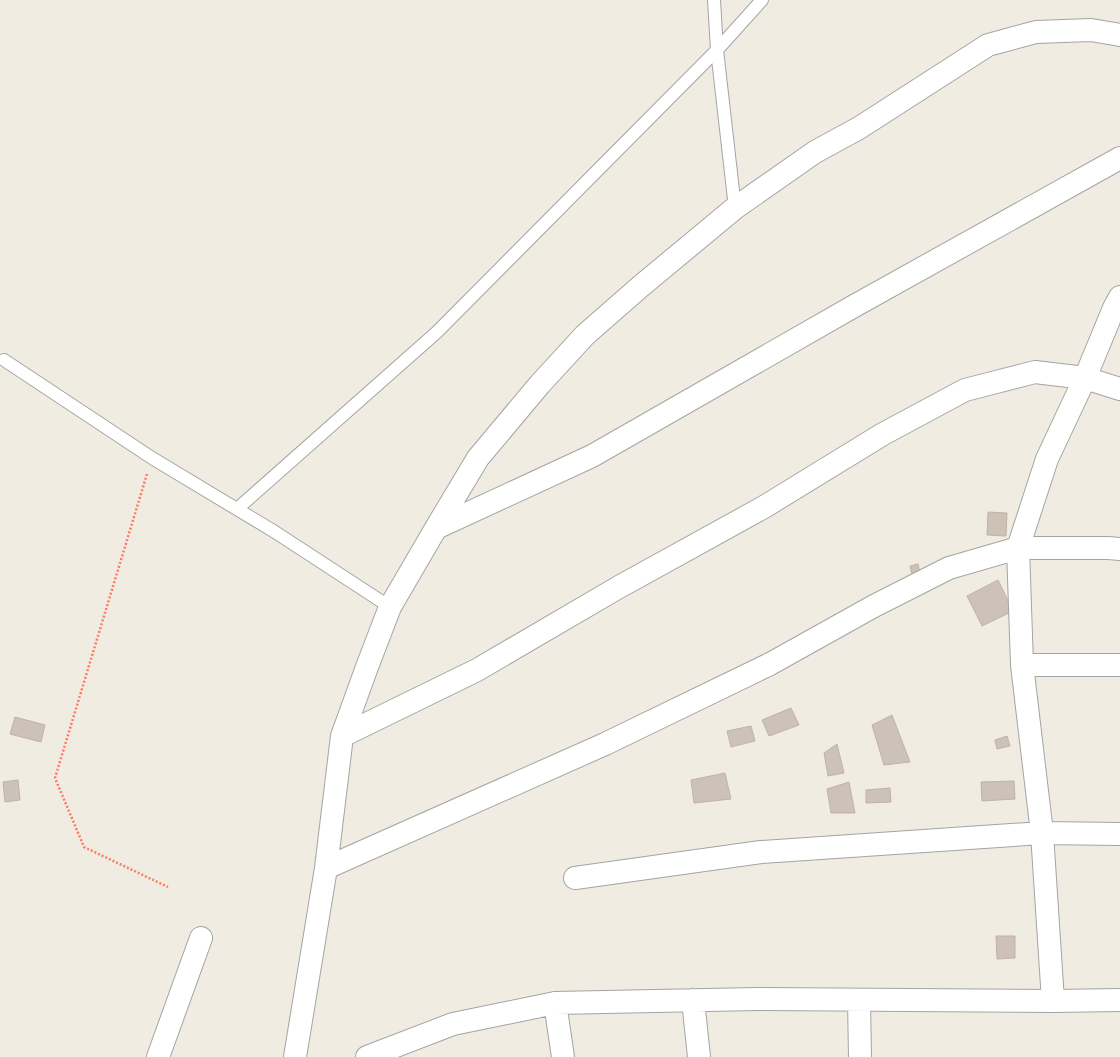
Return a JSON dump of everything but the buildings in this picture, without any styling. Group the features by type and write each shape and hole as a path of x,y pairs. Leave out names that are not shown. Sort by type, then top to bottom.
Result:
{"street":[{"path":"295,1057 326,868 342,736 390,607 478,458 540,384 585,335 641,286 736,208 815,152 859,128 988,45 1036,32 1091,30 1120,35"},
{"path":"436,528 592,456 850,309 1120,158"},
{"path":"1053,1001 1042,833 1022,665 1018,548 1048,459 1120,297"},
{"path":"342,736 477,670 619,587 764,507 883,434 965,390 1035,372 1085,378 1120,389"},
{"path":"326,868 619,737 770,664 874,606 949,568 1018,548 1120,549"},
{"path":"1022,665 1120,665"},
{"path":"576,878 761,852 1042,833 1120,834"},
{"path":"158,1057 200,938"},
{"path":"367,1057 453,1024 555,1003 757,999 1120,1000"},
{"path":"692,1000 700,1057"},
{"path":"859,1000 860,1057"},
{"path":"555,1003 563,1057"}],"lane":[{"path":"714,0 717,50 736,208"},
{"path":"237,509 436,332 717,50 762,0"},
{"path":"4,360 152,458 275,532 390,607"}],"path":[{"path":"152,458 55,778 84,847 168,887"}]}
